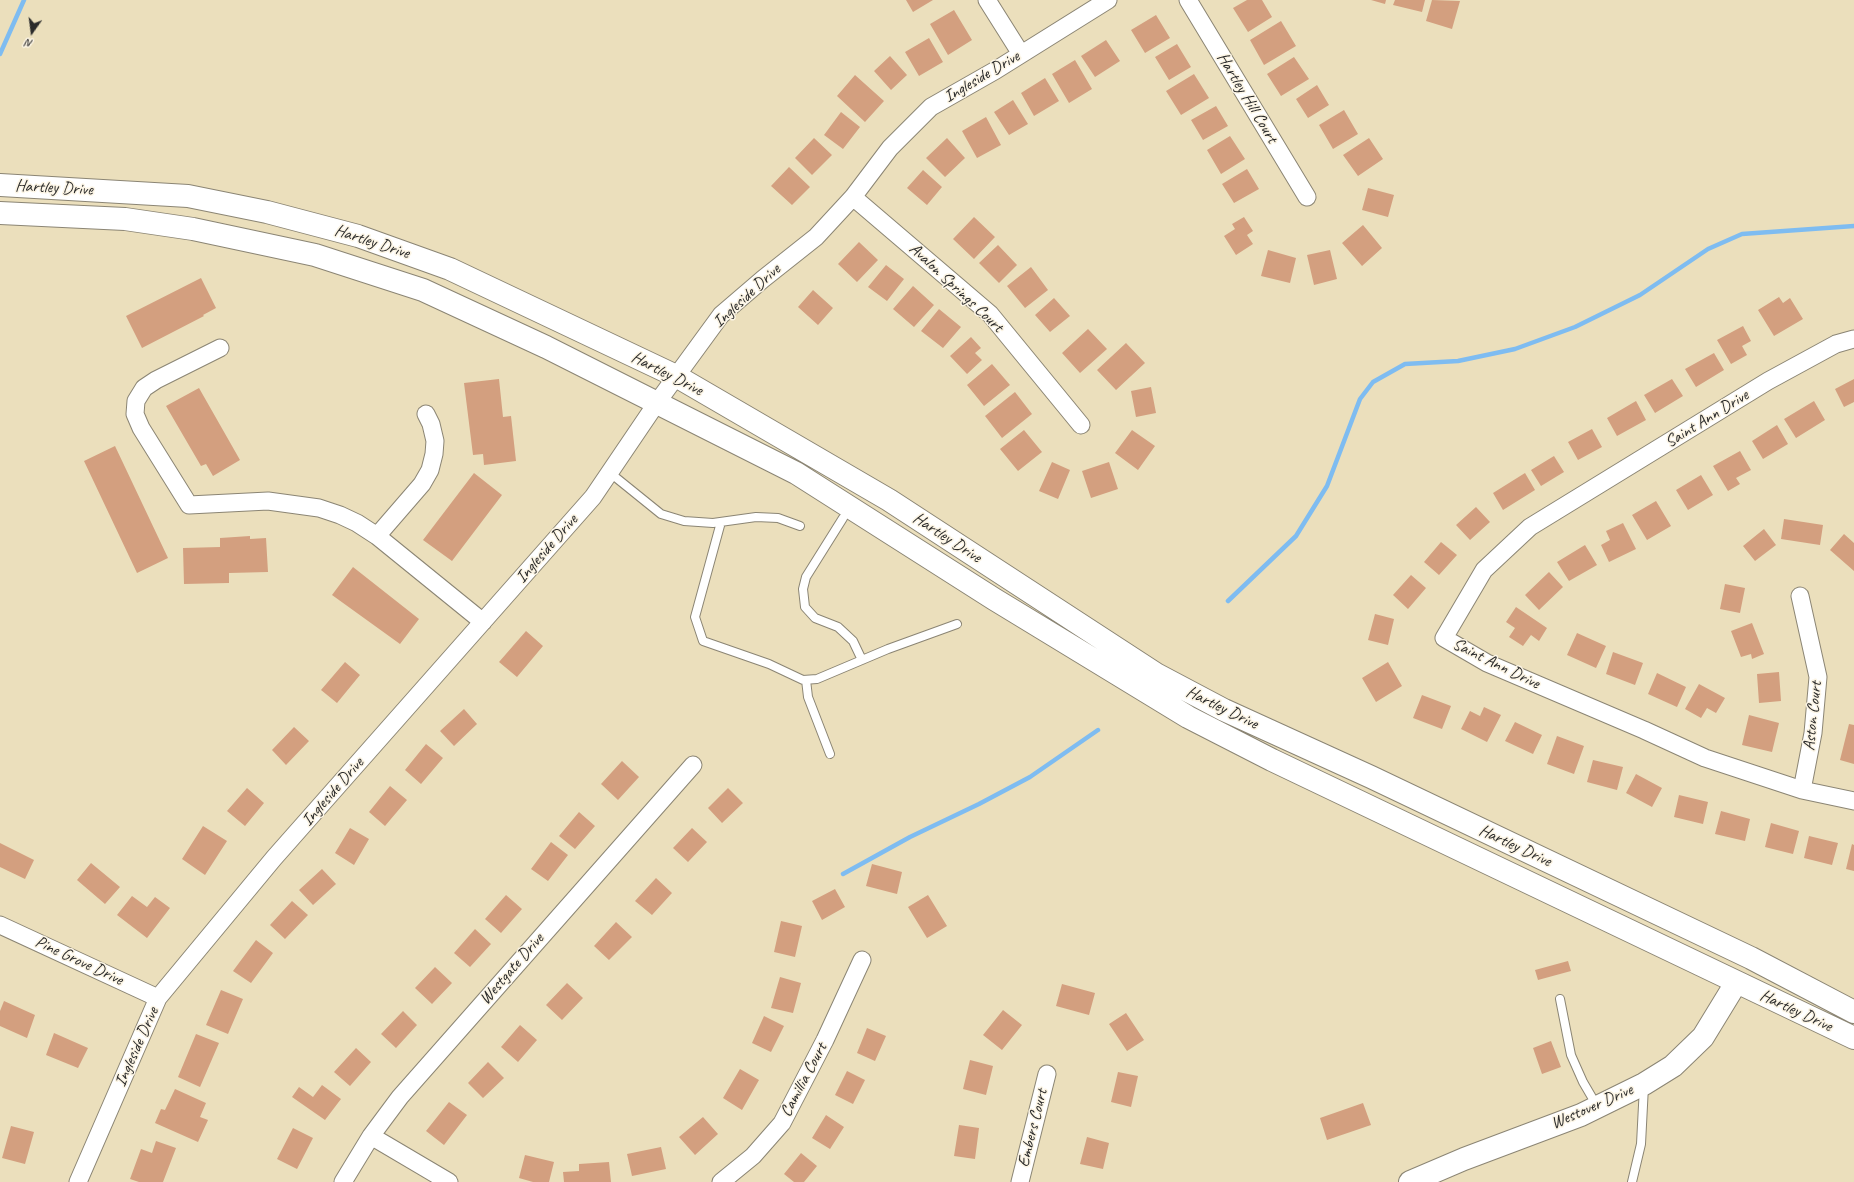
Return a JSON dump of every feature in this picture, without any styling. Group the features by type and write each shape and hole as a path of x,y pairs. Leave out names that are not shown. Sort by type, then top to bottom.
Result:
{"street":[{"path":"987,0 1021,54"},
{"name":"Ingleside Drive","path":"78,1182 158,998 274,858 593,497 656,404 721,315 816,237 853,197 890,148 931,107 1021,54 1108,0"},
{"name":"Hartley Hill Court","path":"1188,0 1307,197"},
{"name":"Hartley Drive","path":"0,186 188,196 267,212 358,236 450,269 676,376 888,500 1156,674 1224,710 1371,777 1744,955 1854,1012"},
{"name":"Avalon Springs Court","path":"853,197 990,314 1081,425"},
{"name":"Hartley Drive","path":"0,214 125,219 193,229 315,255 423,290 546,347 656,404 796,473 987,595 1188,717 1279,763 1736,983 1854,1038"},
{"name":"Saint Ann Drive","path":"1854,339 1836,344 1768,381 1530,527 1484,570 1444,638 1487,663 1644,730 1705,758 1802,790 1854,801"},
{"path":"220,348 156,380 144,388 136,401 136,414 141,428 189,505 268,501 319,508 358,523 377,536 483,622"},
{"path":"377,536 422,484 430,470 434,454 435,441 431,424 426,414"},
{"name":"Aston Court","path":"1800,596 1818,677 1813,733 1802,790"},
{"name":"Westgate Drive","path":"343,1182 371,1136 400,1097 693,765"},
{"name":"Pine Grove Drive","path":"0,925 158,998"},
{"name":"Camillia Court","path":"721,1182 753,1156 782,1123 825,1040 862,960"},
{"name":"Westover Drive","path":"1410,1182 1464,1159 1580,1115 1644,1084 1673,1066 1703,1037 1736,983"},
{"name":"Embers Court","path":"1020,1182 1047,1074"},
{"path":"371,1136 449,1182"}],"lane":[{"path":"609,472 661,514 684,521 713,523 756,517 778,518 800,526"},
{"path":"843,518 806,577 803,589 805,607 815,618 838,628 853,641 862,660"},
{"path":"721,522 695,617 703,640 769,664 806,680 817,679 862,660 957,624"},
{"path":"806,680 808,697 830,754"},
{"path":"1560,999 1571,1054 1583,1082 1598,1107"},
{"path":"1632,1182 1641,1144 1644,1084"}],"building":[{"path":"906,0 933,0 913,12"},
{"path":"1247,0 1262,0 1272,17 1248,32 1233,8"},
{"path":"1371,0 1386,0 1385,4"},
{"path":"1395,0 1425,0 1422,12 1393,5"},
{"path":"1432,0 1460,1 1452,29 1426,21"},
{"path":"954,10 972,40 948,55 930,24"},
{"path":"1156,15 1170,38 1145,53 1131,30"},
{"path":"1281,21 1296,46 1264,65 1250,40"},
{"path":"929,38 943,62 919,76 905,52"},
{"path":"1106,40 1120,61 1095,77 1081,56"},
{"path":"1177,44 1191,67 1169,80 1155,57"},
{"path":"890,56 907,75 891,90 874,71"},
{"path":"1294,57 1309,79 1281,96 1267,74"},
{"path":"1075,60 1092,89 1069,103 1052,74"},
{"path":"1194,74 1209,98 1181,115 1166,91"},
{"path":"855,75 884,101 865,122 837,96"},
{"path":"1045,78 1059,101 1034,116 1021,93"},
{"path":"1317,85 1329,105 1308,118 1296,99"},
{"path":"1013,100 1028,124 1009,135 994,112"},
{"path":"1216,106 1228,126 1203,140 1191,120"},
{"path":"1344,110 1358,134 1333,149 1319,125"},
{"path":"841,112 860,127 843,149 824,135"},
{"path":"986,117 1001,145 977,158 962,131"},
{"path":"1230,136 1245,159 1221,174 1207,150"},
{"path":"814,138 832,155 812,175 795,158"},
{"path":"947,138 965,158 945,177 926,158"},
{"path":"1369,138 1383,159 1358,176 1343,155"},
{"path":"789,167 810,187 792,205 771,186"},
{"path":"1247,169 1259,189 1234,203 1222,184"},
{"path":"923,170 942,187 927,205 907,188"},
{"path":"1368,188 1394,195 1388,217 1362,210"},
{"path":"974,217 995,237 974,259 953,239"},
{"path":"1244,217 1253,231 1247,235 1253,244 1236,255 1224,236 1235,229 1232,224"},
{"path":"1363,225 1382,248 1362,266 1342,243"},
{"path":"859,242 878,260 857,282 838,264"},
{"path":"998,245 1017,265 999,283 979,263"},
{"path":"1268,250 1296,258 1290,283 1261,276"},
{"path":"1330,250 1337,279 1314,285 1307,255"},
{"path":"886,265 904,279 887,301 868,287"},
{"path":"1031,267 1048,290 1025,308 1007,286"},
{"path":"201,278 216,308 203,315 204,316 142,348 126,316"},
{"path":"913,286 934,305 914,327 893,309"},
{"path":"813,290 833,308 818,325 798,307"},
{"path":"1779,297 1783,303 1790,298 1803,319 1774,336 1758,310"},
{"path":"1054,298 1070,316 1050,332 1035,315"},
{"path":"939,309 961,327 943,348 921,331"},
{"path":"1743,326 1751,341 1742,346 1747,355 1731,364 1717,340"},
{"path":"1088,329 1107,349 1080,373 1062,353"},
{"path":"971,337 981,348 975,353 982,360 967,374 950,356"},
{"path":"1126,343 1145,363 1116,390 1097,370"},
{"path":"1714,353 1724,370 1696,387 1685,369"},
{"path":"992,364 1010,385 984,406 967,385"},
{"path":"499,379 503,417 511,416 516,461 484,465 483,454 473,455 464,383"},
{"path":"1672,379 1683,396 1655,413 1644,395"},
{"path":"1854,379 1854,402 1844,407 1835,389"},
{"path":"1151,387 1156,413 1136,417 1131,391"},
{"path":"199,388 240,460 213,476 206,464 201,466 166,406"},
{"path":"1015,392 1032,414 1002,438 985,416"},
{"path":"1636,401 1646,420 1617,436 1607,418"},
{"path":"1814,401 1825,420 1796,438 1784,419"},
{"path":"1777,425 1788,444 1763,459 1752,441"},
{"path":"1592,429 1602,447 1578,460 1568,442"},
{"path":"1024,430 1042,452 1018,471 1000,449"},
{"path":"1132,430 1155,446 1138,470 1115,453"},
{"path":"115,446 168,558 137,573 84,461"},
{"path":"1740,451 1751,470 1736,478 1740,484 1728,491 1713,466"},
{"path":"1554,456 1564,472 1541,486 1531,470"},
{"path":"1052,462 1070,470 1058,499 1039,491"},
{"path":"1109,462 1118,489 1091,498 1082,471"},
{"path":"474,473 502,495 452,561 423,540"},
{"path":"1525,473 1535,490 1503,510 1493,493"},
{"path":"1701,475 1713,495 1688,510 1676,490"},
{"path":"1656,501 1671,526 1647,540 1632,515"},
{"path":"1476,507 1490,522 1470,540 1456,525"},
{"path":"1784,519 1823,525 1820,545 1781,539"},
{"path":"1623,523 1636,549 1609,562 1601,545 1610,540 1606,531"},
{"path":"1764,529 1776,545 1755,561 1743,546"},
{"path":"1844,534 1854,543 1854,571 1830,550"},
{"path":"250,536 250,539 266,538 268,572 229,573 229,583 184,584 183,548 220,547 220,538"},
{"path":"1441,542 1457,555 1439,575 1424,562"},
{"path":"1585,545 1597,565 1569,581 1557,562"},
{"path":"353,567 419,619 400,644 332,595"},
{"path":"1549,572 1563,587 1539,610 1525,595"},
{"path":"1411,575 1426,588 1408,609 1393,595"},
{"path":"1725,584 1745,588 1740,613 1720,609"},
{"path":"1516,607 1547,628 1539,641 1531,635 1523,646 1509,637 1515,628 1506,622"},
{"path":"1375,614 1394,619 1388,645 1368,640"},
{"path":"1752,623 1764,654 1752,659 1751,654 1741,657 1731,631"},
{"path":"526,631 543,646 517,677 499,662"},
{"path":"1577,633 1606,646 1596,668 1567,655"},
{"path":"1613,652 1643,663 1635,685 1606,674"},
{"path":"345,662 360,675 337,703 321,690"},
{"path":"1388,662 1402,686 1376,702 1362,678"},
{"path":"1779,672 1781,701 1759,703 1757,674"},
{"path":"1657,673 1686,687 1677,707 1648,694"},
{"path":"1699,684 1725,698 1716,713 1707,708 1701,718 1685,709"},
{"path":"1422,695 1451,706 1442,729 1413,718"},
{"path":"1484,707 1501,715 1487,742 1461,729 1470,711 1480,716"},
{"path":"464,709 477,724 454,746 440,731"},
{"path":"1749,715 1779,723 1772,752 1742,745"},
{"path":"1515,722 1542,735 1533,754 1505,741"},
{"path":"1849,724 1854,725 1854,764 1840,760"},
{"path":"294,727 309,741 286,765 272,750"},
{"path":"1557,736 1584,746 1574,774 1547,764"},
{"path":"426,744 443,758 421,784 405,770"},
{"path":"1593,760 1623,767 1617,790 1587,782"},
{"path":"622,761 639,777 618,800 601,784"},
{"path":"1636,774 1662,788 1652,807 1626,793"},
{"path":"390,786 407,800 385,826 369,812"},
{"path":"247,788 264,803 245,826 227,811"},
{"path":"728,788 743,803 722,823 708,808"},
{"path":"1679,795 1708,802 1703,824 1674,817"},
{"path":"1721,811 1750,819 1745,841 1715,834"},
{"path":"579,812 595,826 575,849 559,836"},
{"path":"1771,823 1799,831 1793,854 1765,847"},
{"path":"203,826 227,841 205,875 182,859"},
{"path":"350,828 369,839 354,865 335,853"},
{"path":"692,828 707,842 688,862 673,848"},
{"path":"1809,836 1838,843 1832,865 1804,858"},
{"path":"551,842 568,855 548,881 531,869"},
{"path":"0,843 34,860 25,879 0,867"},
{"path":"1852,844 1854,845 1854,871 1846,869"},
{"path":"91,863 120,887 105,904 77,880"},
{"path":"872,864 902,872 897,894 866,886"},
{"path":"322,869 336,884 313,905 299,890"},
{"path":"656,878 672,893 652,915 635,901"},
{"path":"835,889 845,907 822,920 812,901"},
{"path":"506,895 522,909 501,933 485,919"},
{"path":"928,895 947,926 927,938 908,907"},
{"path":"132,896 147,907 155,897 170,908 147,938 117,915"},
{"path":"292,901 308,915 285,939 270,925"},
{"path":"781,921 802,926 795,957 774,952"},
{"path":"616,922 632,937 609,960 594,946"},
{"path":"475,929 491,944 470,967 454,953"},
{"path":"256,940 273,953 251,983 233,971"},
{"path":"1568,961 1571,971 1538,980 1535,970"},
{"path":"435,967 452,983 432,1004 415,988"},
{"path":"780,977 801,983 793,1013 771,1008"},
{"path":"567,983 583,998 562,1020 546,1005"},
{"path":"1062,984 1095,993 1089,1015 1056,1006"},
{"path":"221,990 243,999 228,1034 206,1025"},
{"path":"4,1001 35,1015 27,1038 0,1026 0,1011"},
{"path":"1003,1010 1022,1025 1002,1050 983,1035"},
{"path":"403,1011 417,1025 396,1048 381,1034"},
{"path":"1126,1013 1144,1040 1127,1051 1109,1024"},
{"path":"764,1016 784,1026 771,1052 752,1043"},
{"path":"520,1025 537,1040 518,1062 501,1047"},
{"path":"867,1028 886,1036 875,1061 857,1053"},
{"path":"54,1033 88,1048 78,1068 46,1055"},
{"path":"196,1034 219,1043 200,1087 178,1077"},
{"path":"1551,1041 1561,1067 1542,1074 1533,1048"},
{"path":"356,1048 371,1062 350,1086 334,1072"},
{"path":"970,1060 993,1066 986,1095 963,1089"},
{"path":"488,1062 504,1078 483,1098 468,1083"},
{"path":"740,1069 759,1080 742,1110 723,1098"},
{"path":"847,1071 865,1080 853,1104 835,1095"},
{"path":"1118,1072 1138,1076 1131,1107 1111,1102"},
{"path":"322,1085 341,1099 325,1120 292,1097 299,1087 313,1097"},
{"path":"175,1089 206,1103 200,1117 208,1120 198,1142 155,1123 161,1109 165,1110"},
{"path":"449,1102 467,1115 444,1145 426,1131"},
{"path":"1363,1103 1371,1125 1327,1140 1320,1118"},
{"path":"826,1115 844,1127 830,1149 812,1138"},
{"path":"703,1117 718,1134 695,1155 679,1137"},
{"path":"959,1125 979,1128 975,1159 954,1156"},
{"path":"11,1126 34,1132 25,1164 2,1158"},
{"path":"293,1128 313,1138 297,1169 277,1159"},
{"path":"1087,1137 1109,1143 1103,1169 1080,1164"},
{"path":"156,1141 176,1148 163,1182 139,1182 130,1179 141,1149 152,1153"},
{"path":"661,1147 666,1169 632,1176 627,1154"},
{"path":"801,1153 817,1166 804,1182 794,1182 784,1174"},
{"path":"525,1155 554,1162 549,1182 533,1182 519,1178"},
{"path":"609,1162 611,1182 564,1182 563,1172 579,1171 579,1164"}],"waterway":[{"path":"0,54 24,0"},
{"path":"1228,601 1296,536 1327,486 1360,399 1373,382 1405,364 1458,361 1515,349 1575,327 1640,295 1708,249 1742,234 1854,226"},
{"path":"843,874 910,837 979,804 1030,777 1098,730"}]}
